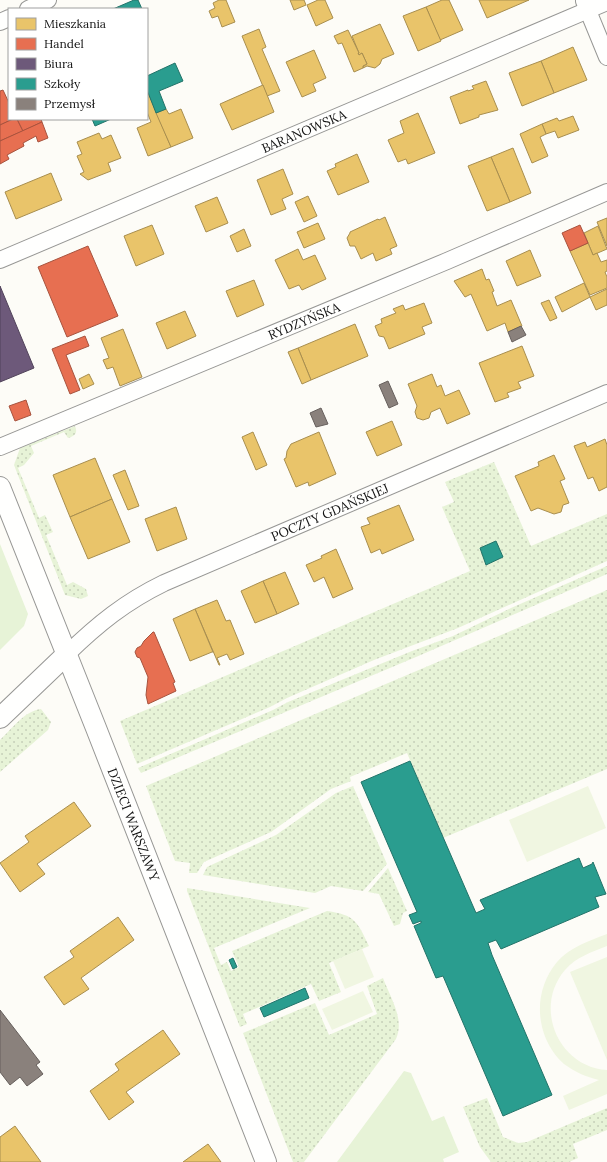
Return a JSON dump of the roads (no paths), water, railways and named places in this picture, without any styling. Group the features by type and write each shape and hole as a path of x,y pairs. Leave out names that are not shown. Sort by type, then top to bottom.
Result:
{"street":[{"path":"30,8 48,0"},
{"name":"BARANOWSKA","path":"0,260 585,5 607,2"},
{"path":"585,5 607,57"},
{"name":"RYDZYŃSKA","path":"0,447 448,261 607,192"},
{"name":"POCZTY GDAŃSKIEJ","path":"67,654 95,627 140,596 164,583 607,393"},
{"name":"DZIECI WARSZAWY","path":"0,487 266,1162"},
{"path":"0,718 67,654"}]}
